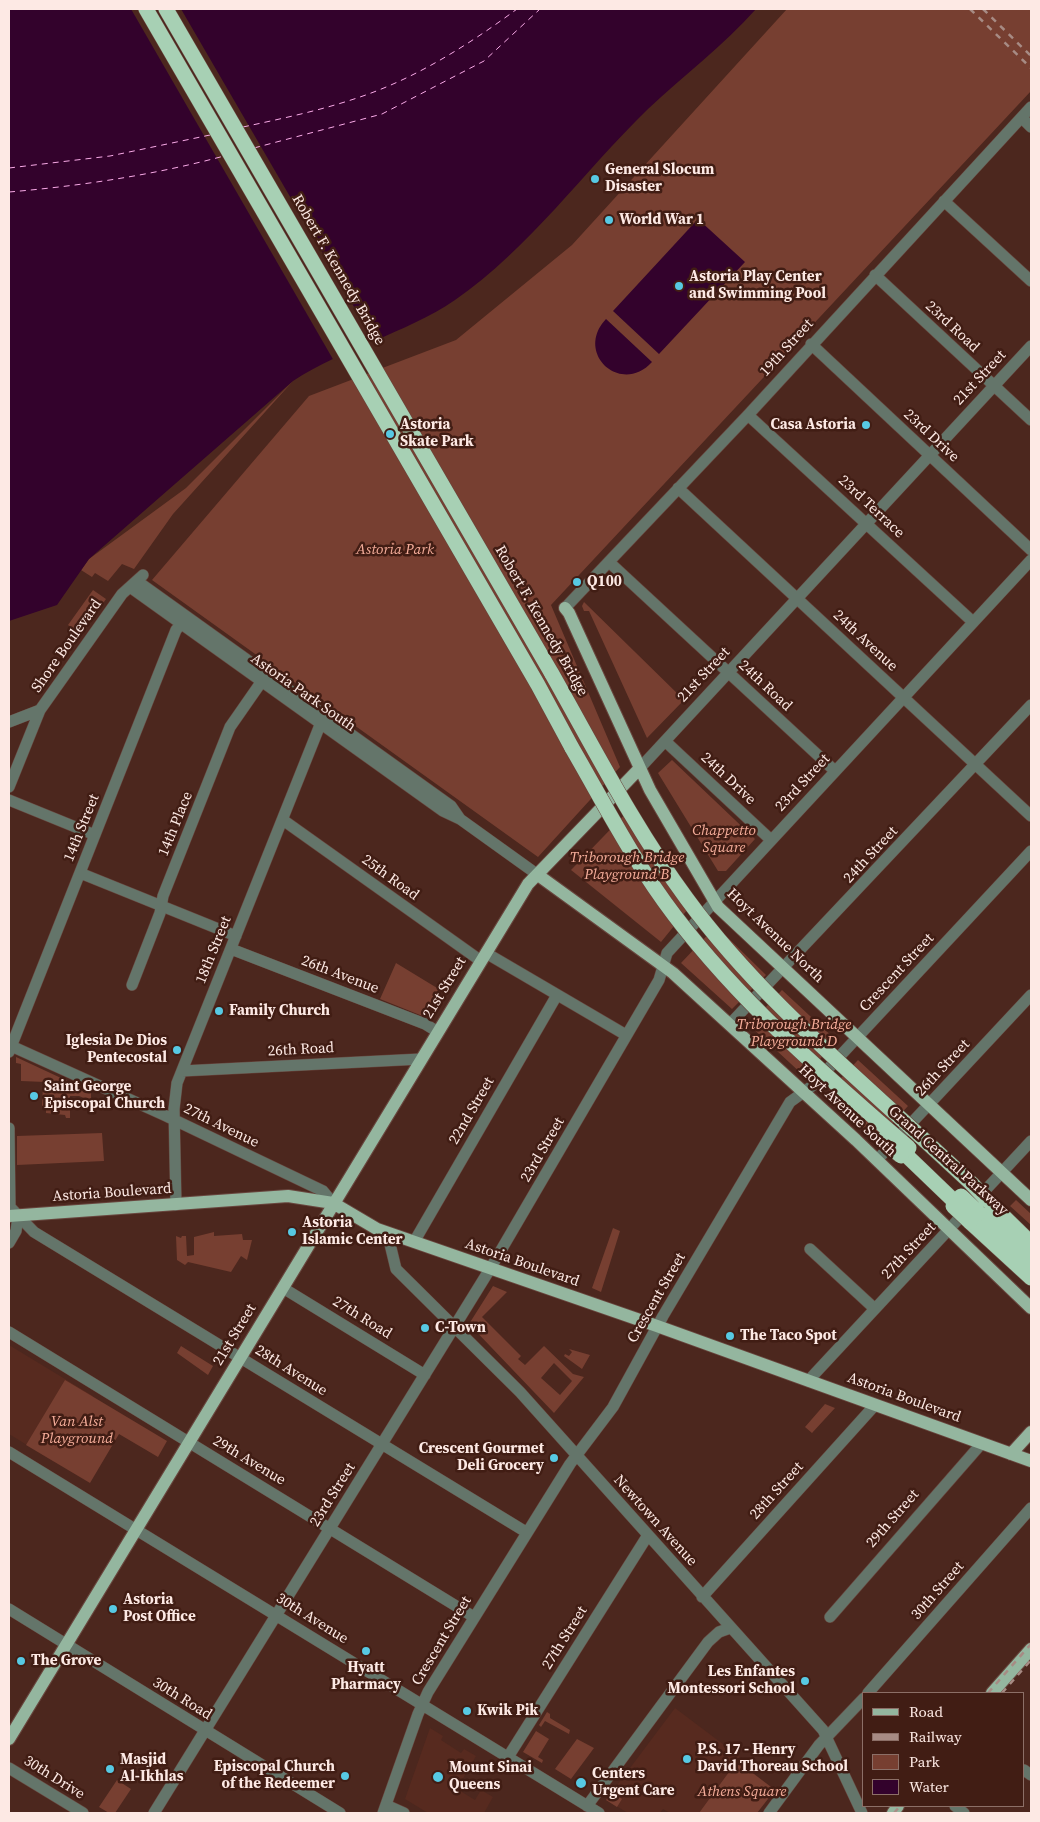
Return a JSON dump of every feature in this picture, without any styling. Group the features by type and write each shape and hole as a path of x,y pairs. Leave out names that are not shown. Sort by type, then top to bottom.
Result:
{"highway":[{"path":"146,9 533,677 572,748 656,889 711,961 751,1006 794,1048 863,1107 891,1148 904,1152"},
{"name":"Robert F. Kennedy Bridge","path":"166,9 638,824 670,874 710,928 756,982 807,1032 972,1184"},
{"name":"Grand Central Parkway","path":"863,1107 904,1152 957,1202 979,1210 1031,1243"},
{"name":"Grand Central Parkway","path":"972,1184 979,1210 1031,1261"},
{"path":"979,1210 1031,1230"},
{"path":"979,1210 1031,1273"},
{"path":"979,1210 1031,1278"}],"main road":[{"name":"Hoyt Avenue North","path":"565,608 569,613 650,790 714,901 1031,1200"},
{"name":"21st Street","path":"9,1740 528,884 640,768"},
{"name":"Hoyt Avenue South","path":"538,874 663,966 730,1024 1031,1308"},
{"name":"Astoria Boulevard","path":"13,1216 288,1196 333,1203 377,1229 393,1235 657,1326 1031,1461"},
{"path":"1011,1454 1031,1432"},
{"path":"993,1692 1031,1649"}],"street":[{"name":"19th Street","path":"565,608 748,415 811,344 1031,107"},
{"path":"1022,118 1031,127"},
{"path":"944,201 1031,281"},
{"name":"23rd Road","path":"875,275 1031,420"},
{"name":"23rd Drive","path":"811,344 1031,550"},
{"name":"21st Street","path":"640,768 1031,346"},
{"name":"23rd Terrace","path":"748,415 973,622"},
{"name":"24th Avenue","path":"678,488 1031,816"},
{"name":"23rd Street","path":"154,1813 490,1269 658,980 667,953 1031,560"},
{"name":"24th Road","path":"609,562 835,771"},
{"name":"Astoria Park South","path":"137,581 262,682 323,720"},
{"name":"Shore Boulevard","path":"9,722 40,710 122,594 137,581"},
{"name":"Astoria Park South","path":"184,620 323,720 443,811 460,819 538,874"},
{"name":"14th Street","path":"10,1048 176,632 184,620"},
{"name":"14th Place","path":"132,985 230,728 262,682"},
{"name":"24th Street","path":"730,1024 785,969 1031,705"},
{"path":"9,787 40,710"},
{"name":"18th Street","path":"176,1205 175,1095 182,1071 323,720"},
{"name":"24th Drive","path":"665,741 771,840"},
{"path":"9,800 95,835"},
{"name":"25th Road","path":"283,820 483,957 557,994 626,1035"},
{"name":"Crescent Street","path":"385,1809 422,1704 526,1532 576,1455 613,1407 657,1326 790,1102 812,1086 1031,850"},
{"path":"80,873 236,936"},
{"name":"26th Avenue","path":"231,949 425,1024 438,1032"},
{"name":"22nd Street","path":"414,1242 557,994"},
{"name":"26th Street","path":"876,1160 1031,995"},
{"name":"27th Avenue","path":"10,1048 174,1121 323,1191 333,1203"},
{"name":"26th Road","path":"182,1071 421,1059"},
{"path":"9,1128 10,1207 16,1231 9,1243"},
{"name":"27th Street","path":"808,1381 1031,1141"},
{"name":"28th Avenue","path":"13,1216 34,1232 526,1532"},
{"name":"Newtown Avenue","path":"393,1235 390,1244 396,1269 520,1392 823,1730 862,1813"},
{"path":"810,1249 875,1309"},
{"name":"27th Road","path":"283,1288 425,1375"},
{"name":"29th Avenue","path":"9,1332 474,1617"},
{"name":"28th Street","path":"702,1597 875,1405"},
{"name":"29th Street","path":"830,1617 982,1443"},
{"name":"30th Avenue","path":"9,1452 598,1813"},
{"name":"30th Street","path":"869,1692 1031,1508"},
{"name":"27th Street","path":"508,1757 648,1535"},
{"name":"30th Road","path":"9,1610 340,1813"},
{"path":"587,1806 708,1642 719,1632 730,1628"},
{"path":"768,1813 819,1745 862,1700"},
{"name":"30th Drive","path":"9,1768 83,1813"},
{"path":"385,1809 404,1813"}],"shaded area":[{"path":"9,1345 93,1396 53,1461 9,1434"},
{"name":"P.S. 17 - Henry David Thoreau School","path":"675,1708 740,1757 699,1813 670,1813 663,1809 660,1813 628,1813 606,1800"},
{"name":"Mount Sinai Queens","path":"430,1728 443,1736 441,1740 461,1753 464,1749 476,1756 457,1789 475,1800 481,1790 493,1797 484,1813 428,1813 405,1799"}],"green space":[{"name":"Astoria Park","path":"787,9 1031,9 1031,91 551,605 620,767 538,857 152,580 309,396 456,340 572,245"},
{"path":"293,381 173,514 134,569 122,564 108,581 95,573 92,577 81,570 89,559 186,488"},
{"path":"93,590 106,599 81,635 68,625"},
{"path":"584,602 684,700 647,738 589,611 584,611 582,606"},
{"name":"Chappetto Square","path":"672,760 755,839 726,871 718,871 658,773"},
{"name":"Triborough Bridge Playground B","path":"634,805 692,904 661,942 571,870"},
{"path":"716,926 766,975 732,1009 681,963"},
{"path":"396,963 442,991 425,1017 380,999"},
{"name":"Triborough Bridge Playground D","path":"782,990 837,1041 804,1076 749,1025"},
{"path":"16,1057 91,1092 91,1101 79,1096 70,1096 70,1118 66,1118 65,1115 46,1113 46,1106 42,1106 45,1082 21,1081 21,1064 16,1063"},
{"path":"858,1060 908,1106 877,1140 826,1094"},
{"path":"102,1133 104,1161 17,1165 17,1136"},
{"path":"1016,1200 1031,1214 1031,1225 1010,1206"},
{"path":"613,1228 620,1231 601,1292 592,1288"},
{"path":"214,1232 214,1236 242,1234 243,1240 252,1240 247,1260 241,1256 231,1272 188,1262 185,1265 177,1260 176,1236 181,1238 186,1236 187,1256 194,1255 194,1237"},
{"path":"493,1286 507,1292 482,1317 521,1356 518,1359 525,1365 544,1346 573,1374 584,1377 554,1413 469,1324","holes":["554,1363 572,1381 560,1395 541,1378"]},
{"path":"181,1346 213,1366 208,1375 177,1353"},
{"path":"569,1349 590,1355 582,1369 564,1356 565,1354 569,1356 572,1352"},
{"name":"Van Alst Playground","path":"65,1380 167,1441 158,1457 119,1434 90,1483 26,1445"},
{"path":"825,1404 835,1408 812,1433 805,1427"},
{"path":"547,1712 550,1714 550,1718 570,1730 569,1734 545,1721 541,1727 539,1725"},
{"path":"536,1731 549,1739 538,1757 543,1760 542,1763 523,1752"},
{"path":"577,1739 594,1748 571,1779 555,1769"},
{"name":"Athens Square","path":"737,1761 775,1790 757,1813 699,1813"},
{"path":"117,1780 131,1789 115,1813 109,1813 99,1807"},
{"path":"615,1788 614,1793 622,1799 617,1807 606,1800"}],"water":[{"path":"9,9 756,9 717,48 648,109 532,233 482,279 436,312 332,359 293,381 89,559 57,605 9,621"},
{"name":"Astoria Play Center and Swimming Pool","path":"698,219 745,262 659,354 613,311"},
{"path":"606,319 652,362 640,371 627,374 615,372 605,366 598,357 595,345 598,332"}],"pier":[{"path":"131,9 181,9 375,343 334,361"}],"ferry route":[{"path":"243,127 299,115 376,91 397,82 459,49 517,9"},
{"path":"254,148 382,114 484,61 540,9"},
{"path":"9,168 110,156 210,135"},
{"path":"9,192 117,179 171,169 224,156"}],"railway":[{"path":"970,9 1031,68"},
{"path":"983,9 1031,56"},
{"path":"989,1692 1031,1644"},
{"path":"1003,1692 1031,1660"},
{"path":"894,1813 899,1807"}],"place":[{"name":"General Slocum Disaster","path":"595,179"},
{"name":"World War 1","path":"609,220"},
{"name":"Astoria Play Center and Swimming Pool","path":"679,286"},
{"name":"Casa Astoria","path":"866,425"},
{"name":"Astoria Skate Park","path":"390,434"},
{"name":"Q100","path":"577,582"},
{"name":"Family Church","path":"219,1011"},
{"name":"Iglesia De Dios Pentecostal","path":"177,1050"},
{"name":"Saint George Episcopal Church","path":"34,1096"},
{"name":"Astoria Islamic Center","path":"292,1232"},
{"name":"C-Town","path":"425,1328"},
{"name":"The Taco Spot","path":"730,1336"},
{"name":"Crescent Gourmet Deli Grocery","path":"554,1458"},
{"name":"Astoria Post Office","path":"113,1609"},
{"name":"Hyatt Pharmacy","path":"366,1651"},
{"name":"The Grove","path":"21,1661"},
{"name":"Les Enfantes Montessori School","path":"805,1681"},
{"name":"Kwik Pik","path":"467,1711"},
{"name":"P.S. 17 - Henry David Thoreau School","path":"687,1759"},
{"name":"Masjid Al-Ikhlas","path":"110,1769"},
{"name":"Episcopal Church of the Redeemer","path":"345,1776"},
{"name":"Mount Sinai Queens","path":"438,1777"},
{"name":"Centers Urgent Care","path":"581,1783"}]}
